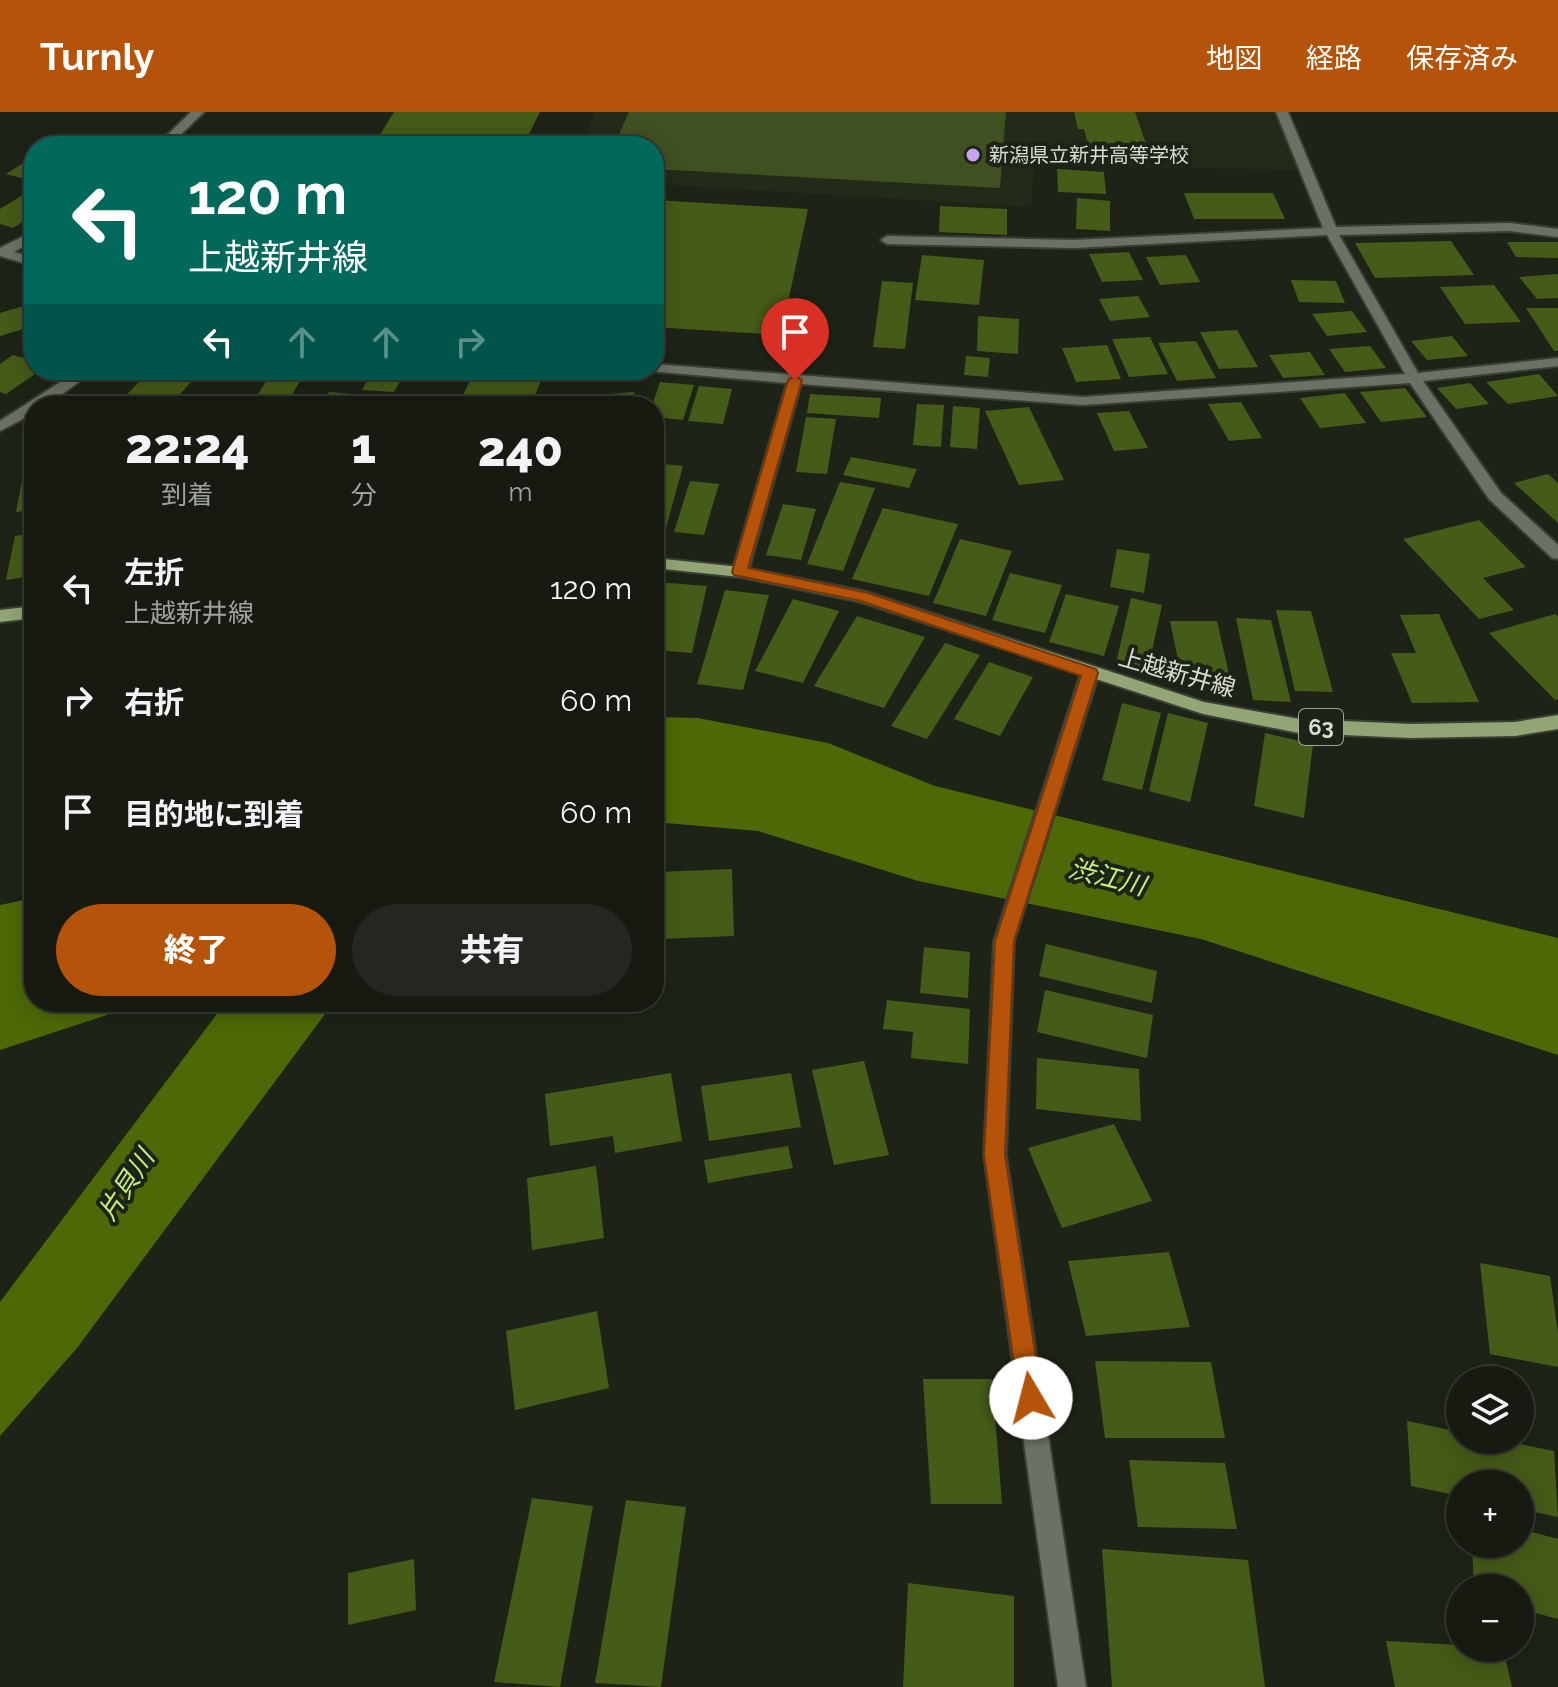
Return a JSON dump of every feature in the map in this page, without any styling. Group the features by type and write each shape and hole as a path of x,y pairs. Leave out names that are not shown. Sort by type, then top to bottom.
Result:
{"main road":[{"name":"上越新井線","path":"664,564 740,572 863,597 1203,708 1299,726 1411,731 1515,729 1558,722"},
{"path":"0,616 24,613"}],"street":[{"path":"173,136 198,112"},
{"path":"1282,112 1331,231 1414,378 1495,496 1558,554"},
{"path":"887,240 1074,244 1331,231 1510,227 1558,233"},
{"path":"2,253 24,241"},
{"path":"2,253 24,259"},
{"path":"664,369 1083,401 1414,378 1558,362"},
{"path":"51,396 74,380"},
{"path":"740,572 795,380"},
{"path":"0,427 24,413"},
{"path":"1072,1687 995,1155 1004,941 1048,796 1090,673"}],"shaded area":[{"name":"新潟県立新井高等学校","path":"595,112 1275,112 1298,170 1034,165 1031,207 664,185 664,136 584,136"},
{"path":"629,112 1006,112 1000,188 664,170 664,136 618,136"}],"water":[{"path":"664,717 698,718 828,743 935,786 1558,938 1558,1055 1201,939 918,881 758,831 664,823"},
{"path":"24,936 24,1012 113,1012 0,1050 0,947"},
{"name":"片貝川","path":"218,1012 327,1012 77,1348 0,1436 0,1302"}],"building":[{"path":"394,112 540,112 528,136 379,136"},
{"path":"1074,112 1135,112 1149,153 1090,153 1084,129 1078,129"},
{"path":"24,162 24,178 6,174"},
{"path":"1057,169 1104,172 1106,194 1058,192"},
{"path":"1184,193 1273,193 1285,219 1194,219"},
{"path":"24,194 24,221 13,228 0,224 0,209"},
{"path":"1077,198 1110,201 1110,231 1076,229"},
{"path":"664,201 808,209 781,335 664,328"},
{"path":"940,206 1007,209 1007,235 939,232"},
{"path":"1451,241 1474,275 1375,278 1355,243"},
{"path":"1507,242 1558,242 1558,258 1516,257"},
{"path":"1129,252 1143,280 1102,282 1089,254"},
{"path":"922,255 984,260 979,305 915,300"},
{"path":"1186,255 1200,282 1160,285 1146,257"},
{"path":"1558,274 1558,298 1537,299 1519,277"},
{"path":"1291,280 1336,281 1345,303 1299,302"},
{"path":"882,281 913,283 905,349 873,347"},
{"path":"1494,285 1521,322 1465,324 1440,287"},
{"path":"1138,296 1150,317 1110,321 1099,299"},
{"path":"24,306 24,329 0,336 0,313"},
{"path":"1526,308 1558,308 1558,351 1554,351"},
{"path":"1352,311 1367,332 1327,336 1312,314"},
{"path":"978,316 1019,319 1018,354 977,351"},
{"path":"1237,330 1258,367 1219,369 1200,332"},
{"path":"1452,336 1468,356 1427,360 1411,341"},
{"path":"1150,337 1168,374 1129,377 1112,339"},
{"path":"1196,341 1216,378 1177,381 1158,343"},
{"path":"1107,345 1121,379 1076,382 1062,348"},
{"path":"1370,346 1386,368 1345,372 1329,349"},
{"path":"1310,352 1325,375 1283,378 1269,355"},
{"path":"13,355 24,358 24,380 26,380 6,394 0,392 0,364"},
{"path":"966,356 990,358 988,377 964,375"},
{"path":"1539,374 1558,396 1508,404 1486,382"},
{"path":"141,380 193,380 178,396 126,396"},
{"path":"267,380 301,380 291,396 257,396"},
{"path":"367,380 401,380 394,392 362,390"},
{"path":"470,380 541,380 534,396 462,396"},
{"path":"660,382 694,385 683,420 664,418 664,396 655,396"},
{"path":"1470,383 1489,404 1456,409 1437,388"},
{"path":"699,386 732,389 723,424 688,421"},
{"path":"1405,388 1427,417 1381,422 1360,392"},
{"path":"329,392 363,395 362,396 327,396"},
{"path":"634,392 635,396 597,396"},
{"path":"1345,393 1366,423 1320,428 1300,398"},
{"path":"810,394 881,398 879,418 807,413"},
{"path":"1241,402 1262,438 1229,441 1208,404"},
{"path":"917,404 944,405 941,447 913,445"},
{"path":"953,406 980,408 977,449 950,447"},
{"path":"1029,407 1064,480 1019,485 985,411"},
{"path":"1129,411 1148,448 1114,451 1097,413"},
{"path":"806,417 836,419 827,474 796,472"},
{"path":"851,457 917,469 909,488 843,475"},
{"path":"664,464 683,466 664,535"},
{"path":"1548,474 1558,483 1558,523 1514,483"},
{"path":"22,480 24,511 16,512"},
{"path":"690,481 719,484 704,535 674,532"},
{"path":"840,482 875,488 843,571 807,564"},
{"path":"783,504 816,509 801,560 766,555"},
{"path":"883,508 958,524 929,596 852,579"},
{"path":"1479,520 1526,567 1483,578 1514,610 1479,619 1403,539"},
{"path":"24,535 24,577 6,580 15,536"},
{"path":"960,539 1012,551 986,616 933,603"},
{"path":"1117,549 1150,554 1144,593 1110,587"},
{"path":"1010,573 1062,585 1045,633 992,620"},
{"path":"664,583 707,586 692,653 664,651"},
{"path":"725,590 769,595 743,690 697,684"},
{"path":"1066,594 1119,606 1104,656 1049,642"},
{"path":"1131,598 1162,605 1148,669 1116,663"},
{"path":"793,599 839,611 803,683 755,671"},
{"path":"1276,610 1311,611 1333,692 1295,691"},
{"path":"1439,614 1479,702 1412,703 1391,653 1416,653 1400,615"},
{"path":"1555,614 1558,616 1558,699 1555,700 1489,633"},
{"path":"857,616 925,637 884,708 814,686"},
{"path":"1236,618 1271,620 1291,702 1253,700"},
{"path":"1170,621 1217,621 1231,683 1182,680"},
{"path":"945,643 980,655 927,739 891,726"},
{"path":"989,662 1033,677 1000,736 954,719"},
{"path":"1122,703 1161,713 1142,790 1102,780"},
{"path":"1168,713 1208,723 1190,802 1149,791"},
{"path":"1265,733 1313,744 1304,818 1254,806"},
{"path":"732,869 734,936 664,939 664,872"},
{"path":"1046,944 1157,971 1152,1003 1039,976"},
{"path":"924,947 970,952 968,998 920,993"},
{"path":"1045,990 1153,1015 1147,1058 1037,1032"},
{"path":"887,1000 970,1009 968,1064 911,1058 913,1032 883,1029"},
{"path":"1037,1058 1139,1069 1141,1121 1036,1109"},
{"path":"864,1061 889,1155 834,1165 812,1070"},
{"path":"671,1073 682,1141 615,1153 613,1136 550,1146 545,1094"},
{"path":"791,1073 801,1127 709,1141 701,1086"},
{"path":"1114,1124 1152,1201 1062,1228 1028,1148"},
{"path":"788,1146 793,1168 708,1183 704,1160"},
{"path":"596,1166 604,1238 532,1250 527,1178"},
{"path":"1169,1252 1190,1327 1086,1336 1068,1261"},
{"path":"1480,1263 1550,1276 1558,1333 1558,1367 1490,1354"},
{"path":"597,1311 609,1388 515,1410 506,1331"},
{"path":"1095,1361 1211,1362 1225,1438 1105,1438"},
{"path":"923,1379 992,1379 1002,1504 931,1504"},
{"path":"1407,1421 1446,1429 1446,1454 1534,1454 1534,1447 1554,1451 1558,1517 1534,1512 1534,1470 1446,1470 1446,1493 1411,1486"},
{"path":"1129,1460 1225,1463 1237,1529 1138,1527"},
{"path":"532,1498 593,1506 560,1687 494,1682"},
{"path":"626,1500 686,1507 661,1687 595,1683"},
{"path":"1534,1533 1558,1539 1558,1619 1534,1613 1534,1574 1473,1574 1473,1558 1534,1558"},
{"path":"1102,1549 1248,1560 1265,1687 1112,1687"},
{"path":"414,1559 416,1610 348,1625 348,1573"},
{"path":"908,1583 1014,1596 1014,1687 903,1687"},
{"path":"1386,1641 1446,1644 1446,1662 1506,1662 1512,1687 1395,1687"}],"waterway":[{"name":"渋江川","path":"0,941 24,936"}],"place":[{"name":"新潟県立新井高等学校","path":"973,155"}],"route":[{"path":"795,380 740,572 863,597 1090,673 1048,796 1004,941 995,1155 1031,1398"}]}
